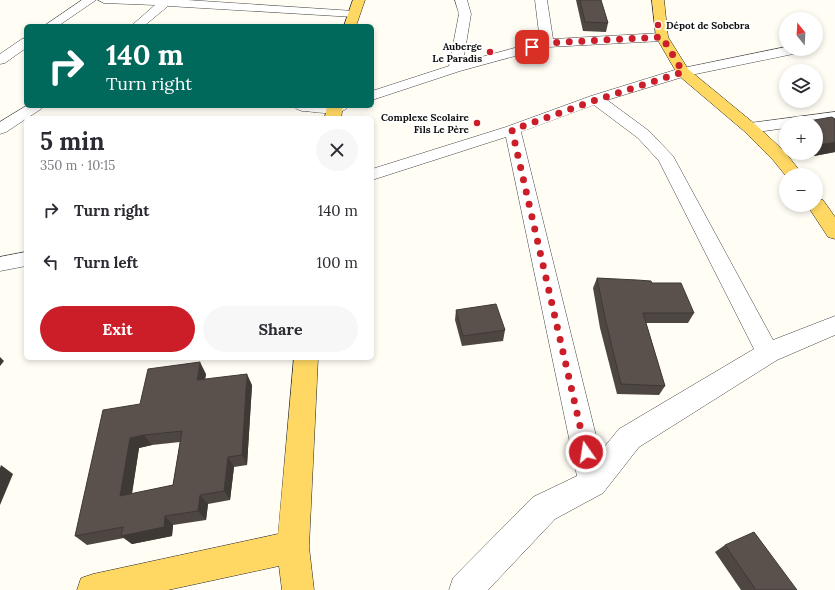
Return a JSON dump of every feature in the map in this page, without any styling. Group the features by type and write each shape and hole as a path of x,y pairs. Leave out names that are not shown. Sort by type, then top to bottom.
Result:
{"main road":[{"path":"351,24 359,0"},
{"path":"658,0 662,37 683,72 750,128 779,156 788,168"},
{"path":"821,212 835,232"},
{"path":"298,590 293,547 306,360"},
{"path":"93,590 293,547"}],"street":[{"path":"53,24 90,0"},
{"path":"104,0 165,2 354,14"},
{"path":"455,68 465,14 461,0"},
{"path":"541,0 547,43"},
{"path":"139,24 165,2"},
{"path":"374,95 455,68 547,43 662,37"},
{"path":"0,60 24,43"},
{"path":"374,174 512,130 596,100 683,72 779,53"},
{"path":"596,100 657,146 667,160 768,354"},
{"path":"0,129 33,108"},
{"path":"319,108 336,110"},
{"path":"823,118 835,117"},
{"path":"750,128 779,124"},
{"path":"512,130 593,483"},
{"path":"0,264 24,259"},
{"path":"465,590 544,508 593,483 630,438 768,354 835,325"}],"building":[{"path":"580,0 601,0 608,23 585,22"},
{"path":"832,117 835,119 835,142 823,144 823,119"},
{"path":"597,278 651,281 652,283 681,283 694,313 643,313 665,386 621,384"},
{"path":"496,304 505,330 463,336 456,310"},
{"path":"200,362 197,380 247,374 242,455 228,457 224,491 200,495 198,511 165,516 164,527 121,536 123,527 75,536 103,410 140,404 148,369","holes":["182,431 173,485 120,496 130,438"]},
{"path":"754,532 797,590 756,590 725,545"}],"place":[{"name":"Dépot de Sobebra","path":"658,25"},
{"name":"Auberge Le Paradis","path":"490,52"},
{"name":"Complexe Scolaire Fils Le Père","path":"477,123"}],"route":[{"path":"532,47 547,43 662,37 683,72 596,100 512,130 586,452"}]}
